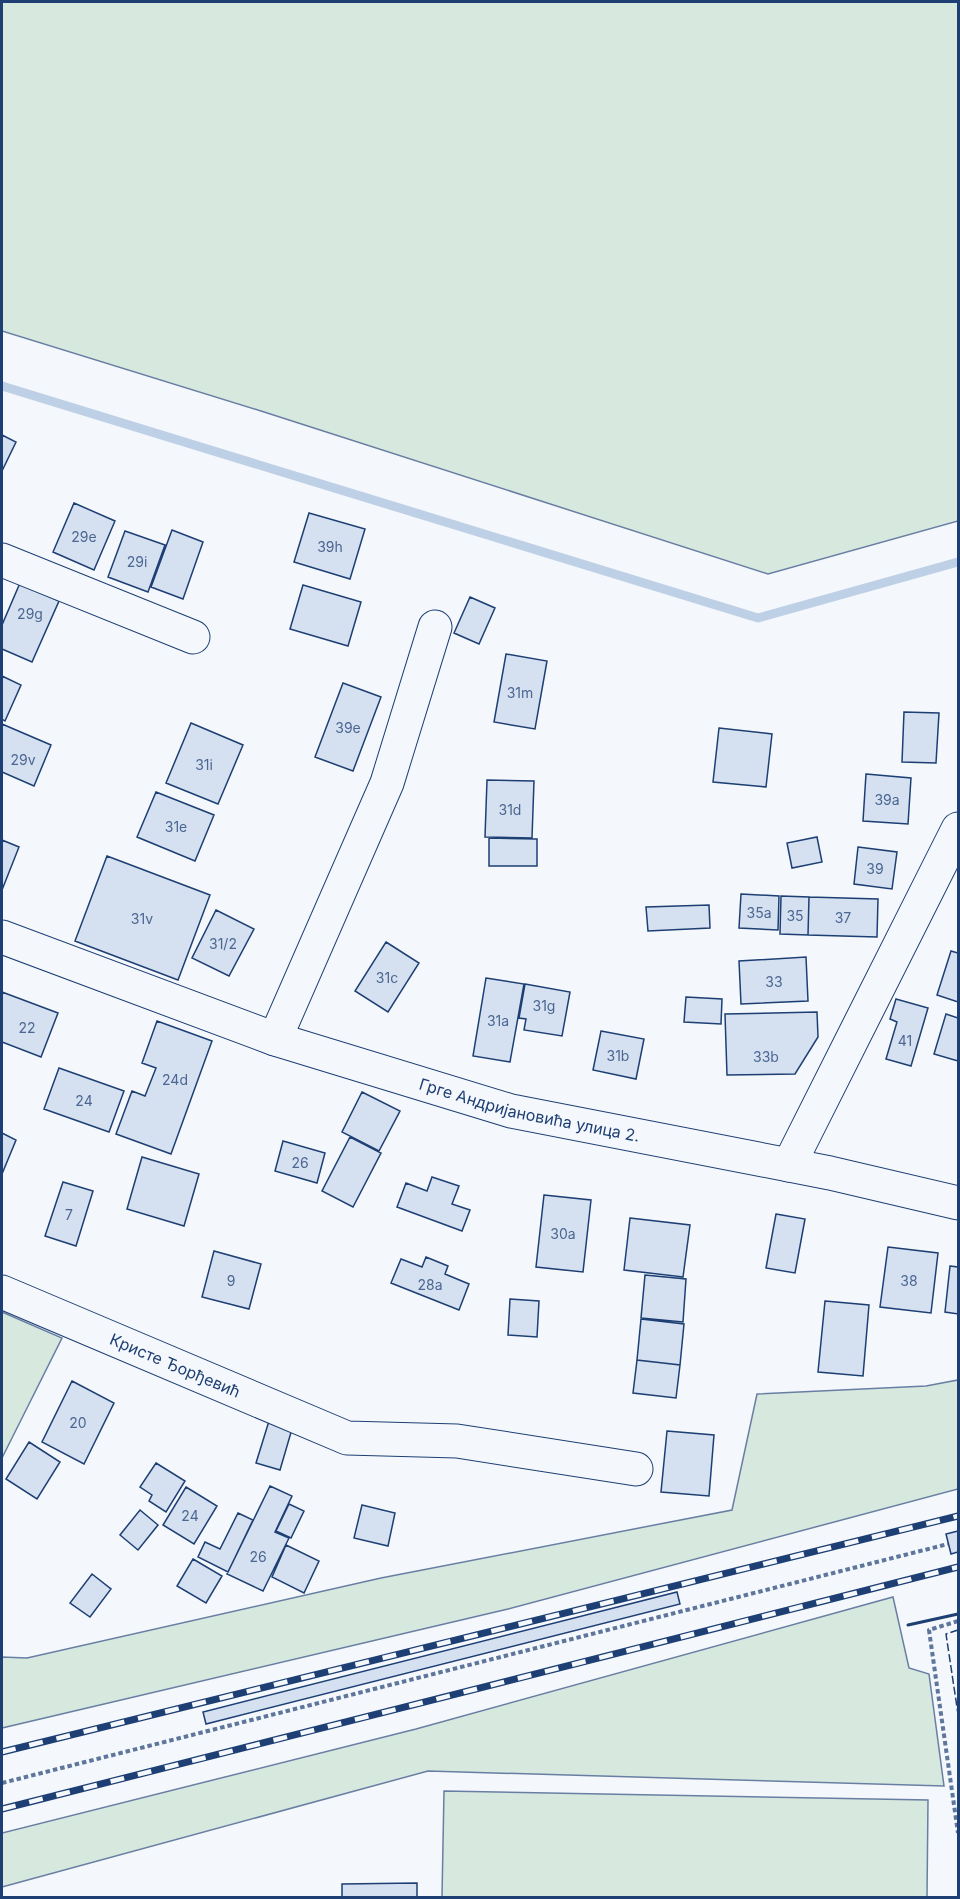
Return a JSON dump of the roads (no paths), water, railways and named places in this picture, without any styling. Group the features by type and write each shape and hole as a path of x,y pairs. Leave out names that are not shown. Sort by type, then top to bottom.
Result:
{"street":[{"path":"2,560 193,637"},
{"path":"275,1039 387,783 435,627"},
{"path":"789,1165 958,829"},
{"name":"Грге Андријановића улица 2.","path":"2,937 275,1039 511,1111 789,1165 958,1203"},
{"name":"Кристе Ђорђевић","path":"2,1292 347,1438 457,1441 636,1469"}],"waterway":[{"path":"2,386 758,618 958,562"}],"railway":[{"path":"2,1752 958,1516"},
{"path":"2,1809 958,1567"}]}
